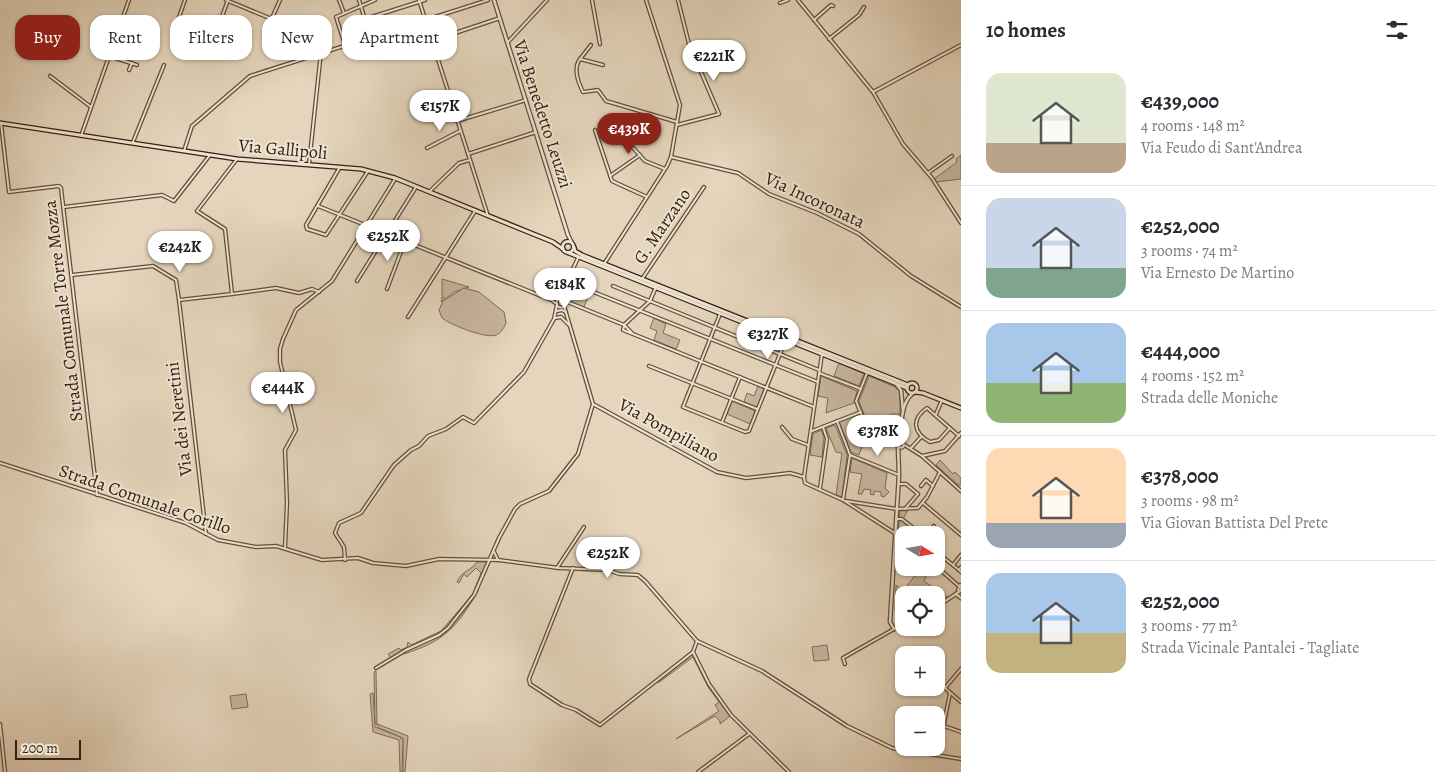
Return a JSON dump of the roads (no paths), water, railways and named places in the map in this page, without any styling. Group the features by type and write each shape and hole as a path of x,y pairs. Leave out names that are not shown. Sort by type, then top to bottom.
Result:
{"main road":[{"name":"Via Gallipoli","path":"0,123 237,159 368,170 395,178 553,242 569,253 907,388"},
{"name":"Via Gallipoli","path":"553,242 565,242 573,245"},
{"path":"563,249 565,242"},
{"path":"573,245 578,253 604,264 907,388 961,408"},
{"path":"569,253 573,245"},
{"path":"907,388 914,384 915,391"}],"street":[{"path":"123,15 128,0"},
{"path":"180,15 185,0"},
{"path":"222,15 227,0 264,15"},
{"path":"273,15 280,0"},
{"path":"339,0 344,14"},
{"path":"359,0 364,15"},
{"path":"342,36 336,17 375,0"},
{"path":"377,15 425,0"},
{"path":"441,15 488,0"},
{"name":"Via Benedetto Leuzzi","path":"494,0 568,235 573,245"},
{"path":"508,43 547,0"},
{"path":"592,0 600,44"},
{"path":"604,264 665,170 671,157 677,123 680,104 646,0"},
{"path":"591,45 580,59 576,68 583,92 600,90 606,101 677,123 719,114 689,44 678,0"},
{"path":"780,3 788,0"},
{"path":"798,0 873,92 903,144 928,173 961,223"},
{"path":"419,1 423,15"},
{"path":"814,20 830,5 834,6"},
{"path":"829,39 859,15 864,7"},
{"path":"457,32 500,18"},
{"path":"873,92 961,45"},
{"path":"580,59 603,65"},
{"path":"81,136 108,60"},
{"path":"122,60 138,65"},
{"path":"184,151 188,132 192,126 250,76 298,60"},
{"path":"309,165 320,60"},
{"path":"437,60 488,216"},
{"path":"129,70 132,63"},
{"path":"133,144 164,65"},
{"path":"50,76 91,107"},
{"path":"457,121 526,100"},
{"path":"645,143 653,114"},
{"path":"607,119 645,161 665,170"},
{"name":"Strada Comunale Torre Mozza","path":"0,123 9,192 60,186 97,494"},
{"path":"595,130 614,183 648,197"},
{"path":"427,148 460,131"},
{"path":"468,154 536,132"},
{"path":"610,176 640,154"},
{"path":"63,207 162,195 174,201 210,155"},
{"path":"928,173 952,156"},
{"name":"Via Incoronata","path":"671,157 738,173 769,194 811,210 859,234 910,276 961,307"},
{"path":"232,294 224,229 197,211 237,159"},
{"path":"429,192 459,163 470,160"},
{"path":"340,167 306,227 326,235 368,170"},
{"path":"284,548 287,503 285,450 296,430 282,376 280,349 296,310 332,281 395,178"},
{"path":"357,281 416,187"},
{"name":"G. Marzano","path":"642,279 704,187"},
{"path":"318,206 549,298 565,301 624,325 634,334"},
{"path":"408,317 475,211"},
{"path":"565,242 568,235"},
{"path":"387,289 405,240"},
{"path":"345,560 344,547 335,533 339,523 361,513 394,465 428,436 446,429 463,417 474,423 524,372 554,319 557,305 579,256"},
{"name":"Via dei Neretini","path":"72,275 153,266 176,280 206,534"},
{"path":"613,286 780,354 860,389"},
{"path":"656,287 650,302 622,329 814,407"},
{"path":"179,300 276,288 299,293 312,289 319,292"},
{"path":"592,291 818,382"},
{"path":"549,298 566,312"},
{"path":"376,668 406,650 443,633 474,595 495,547 518,506 549,491 578,454 593,404 564,306 565,301"},
{"path":"561,307 571,305"},
{"path":"557,311 562,310 566,312"},
{"path":"720,313 683,407 745,432 749,431 786,339"},
{"path":"554,319 561,317 571,327"},
{"path":"822,354 804,477 805,483 843,500 895,532 890,622 894,629 843,658 845,664"},
{"path":"649,366 757,409"},
{"path":"867,372 856,401 868,432 911,448 961,491"},
{"path":"722,422 740,377"},
{"path":"894,383 901,390 903,414 895,526"},
{"path":"903,414 908,398 907,388"},
{"path":"908,398 915,391"},
{"path":"936,415 942,400"},
{"name":"Via Pompiliano","path":"593,404 718,472 746,478 790,473 804,477"},
{"path":"922,456 945,451 960,435 926,408 915,423 916,430 928,442 937,441 950,428"},
{"path":"811,431 861,412"},
{"path":"837,421 850,455 843,500"},
{"path":"820,489 827,439 823,426"},
{"path":"782,427 792,439 809,446"},
{"path":"911,448 922,436"},
{"path":"850,455 899,475"},
{"name":"Strada Comunale Corillo","path":"0,463 186,523 218,540 256,547 271,545 322,560 358,558 400,566 439,559 498,560 556,568 608,570 639,576 697,641"},
{"path":"843,500 897,509 918,508 923,503 940,472"},
{"path":"921,486 926,480 933,486"},
{"path":"899,484 906,484 918,494 904,509"},
{"path":"923,503 961,535"},
{"path":"896,519 902,519 911,526"},
{"path":"556,568 584,527"},
{"path":"495,547 494,556 498,560"},
{"path":"952,565 961,555"},
{"path":"945,560 960,571 961,567"},
{"path":"573,568 529,679 530,684 562,705 576,710 600,725 693,652 697,641 762,671 853,729 895,748"},
{"path":"944,576 959,594 945,602"},
{"path":"693,652 709,684 730,715 790,772"},
{"path":"961,670 944,688 961,702"},
{"path":"945,717 950,693"},
{"path":"0,724 5,772"},
{"path":"945,727 961,732"},
{"path":"698,772 750,734"},
{"path":"945,756 961,758"}]}
